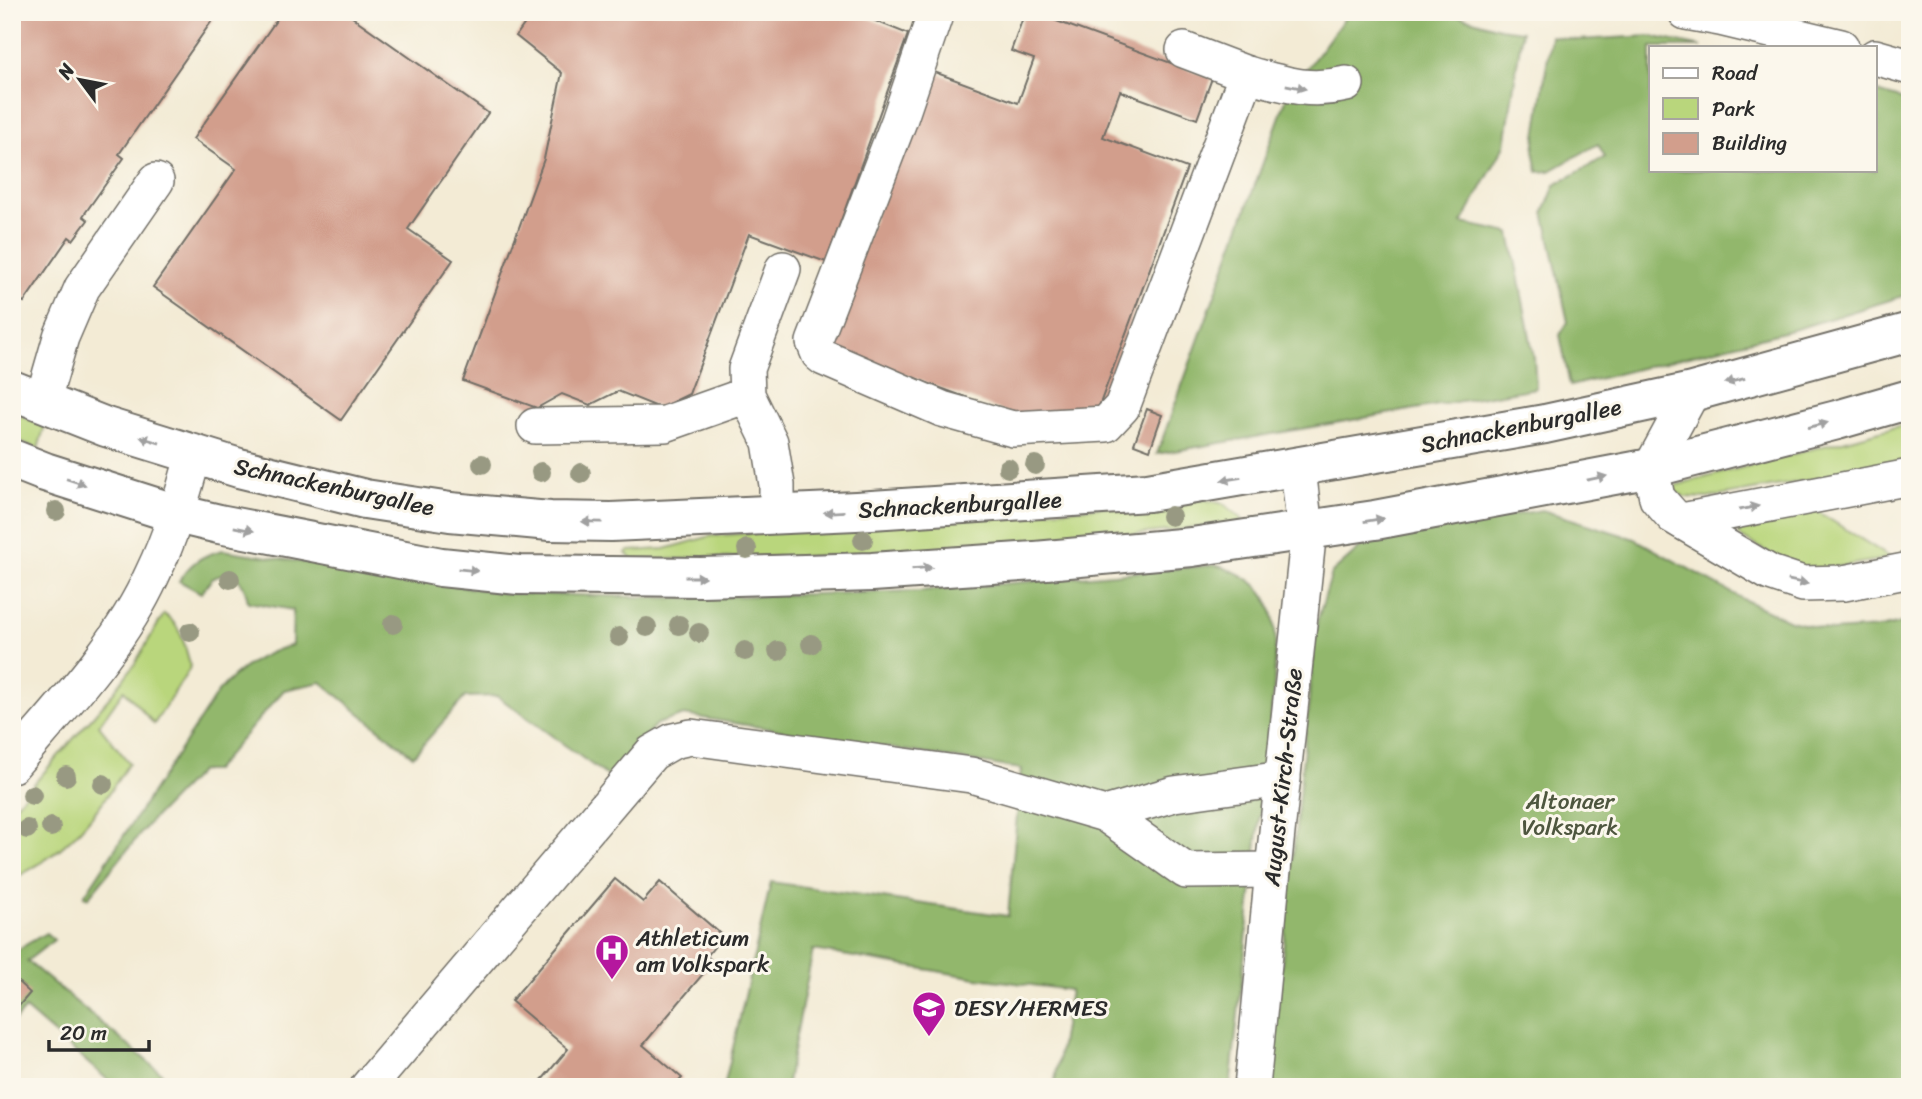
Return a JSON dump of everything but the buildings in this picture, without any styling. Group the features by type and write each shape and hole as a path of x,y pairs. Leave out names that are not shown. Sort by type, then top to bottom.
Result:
{"main road":[{"name":"Schnackenburgallee","path":"27,396 106,427 239,468 365,499 450,512 550,521 611,522 778,515 1148,492 1545,424 1692,392 1910,332"},
{"path":"12,459 55,476 177,514 441,567 519,575 701,578 872,572 1192,547 1389,518 1651,468 1837,421 1910,399"}],"street":[{"path":"936,12 899,121 814,342 819,354 824,358 942,409 1013,429 1106,424 1122,407 1247,74"},
{"path":"1709,14 1837,46"},
{"path":"1184,50 1247,74 1310,89 1326,89 1346,84"},
{"path":"1876,57 1910,67"},
{"path":"27,396 61,337 82,288 156,181"},
{"path":"778,515 777,485 770,442 747,395 746,369 783,269"},
{"path":"762,323 814,342"},
{"path":"1692,392 1651,468 1657,498 1664,508 1770,573 1803,584 1843,583 1910,570"},
{"path":"536,426 665,424 747,395"},
{"path":"12,765 94,668 151,578 177,514 194,453"},
{"name":"August-Kirch-Straße","path":"1252,1087 1307,548 1298,468"},
{"path":"1682,521 1910,477"},
{"path":"368,1087 652,753 673,741 691,737 971,775 1105,814 1186,871 1273,870"},
{"path":"1105,814 1174,793 1283,779"}],"green space":[{"path":"1373,12 1447,12 1499,28 1522,31 1505,145 1462,223 1510,233 1534,358 1536,388 1157,454 1288,94 1347,15"},
{"path":"1551,36 1577,40 1650,36 1697,46 1649,46 1649,172 1876,172 1876,91 1910,102 1910,294 1796,329 1570,386 1560,335 1568,322 1544,212 1555,185 1605,157 1598,144 1550,171 1538,172 1534,150"},
{"path":"12,412 45,425 38,449 12,438"},
{"path":"1910,423 1910,462 1708,498 1685,497 1673,490 1677,485"},
{"path":"1203,499 1224,504 1242,519 1239,523 1084,540 913,554 632,560 626,553 665,549 711,536"},
{"name":"Altonaer Volkspark","path":"1542,510 1635,539 1745,600 1790,621 1832,631 1880,628 1910,621 1910,1087 1269,1087 1317,622 1332,573 1369,540"},
{"path":"1815,510 1891,558 1819,570 1790,565 1738,535 1743,526"},
{"path":"223,550 504,593 674,598 919,591 1215,565 1238,573 1254,583 1265,596 1272,610 1275,644 1274,686 1230,1087 1054,1087 1070,990 977,978 813,950 786,1087 724,1087 771,882 1008,916 1021,769 684,715 656,724 610,778 497,696 465,697 413,756 321,682 284,690 214,771 200,771 150,822 88,898 84,896 218,692 251,663 292,645 293,610 248,602 241,583 224,573 212,579 201,593 179,581 197,561"},
{"path":"164,614 175,624 182,636 190,664 189,670 154,724 124,690 99,725 129,763 93,815 66,844 33,868 12,879 12,809 109,698 134,665"},
{"path":"46,933 54,940 27,961 178,1087 116,1087 25,1009 12,1023 12,953"}],"place":[{"name":"Athleticum am Volkspark","path":"612,981"},
{"name":"DESY/HERMES","path":"929,1038"}]}
